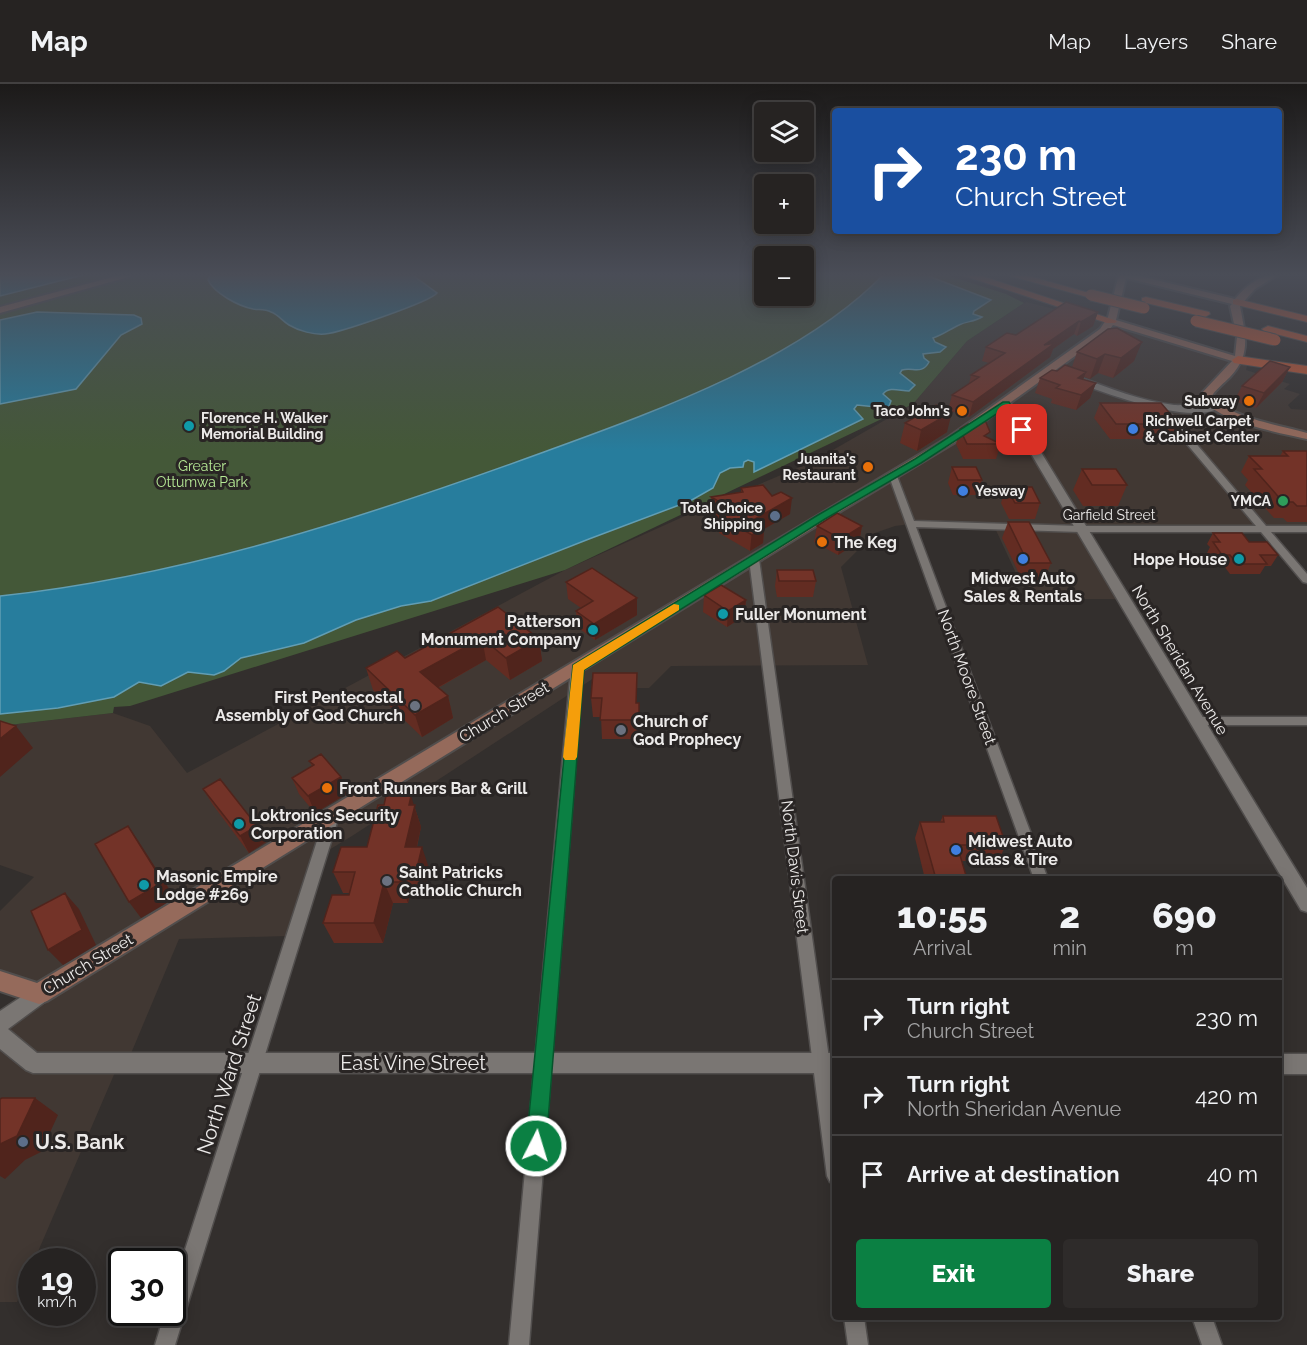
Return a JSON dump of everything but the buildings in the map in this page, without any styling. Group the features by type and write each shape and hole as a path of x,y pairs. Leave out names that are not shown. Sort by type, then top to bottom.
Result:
{"highway":[{"path":"1252,333 1307,348"},
{"path":"1283,333 1307,339"},
{"path":"1238,360 1307,370"}],"main road":[{"name":"Church Street","path":"39,994 894,476 1006,404 1102,333"},
{"path":"1150,333 1238,360"},
{"path":"1240,333 1242,345 1238,360 1226,377 1206,394 1208,402 1240,417 1307,436"},
{"path":"0,981 39,994"}],"street":[{"path":"1051,371 1160,408 1181,410 1215,407"},
{"name":"North Sheridan Avenue","path":"1006,404 1307,904"},
{"path":"1160,408 1307,580"},
{"name":"North Moore Street","path":"894,476 1040,876"},
{"name":"Garfield Street","path":"911,524 1080,529 1307,529"},
{"name":"North Davis Street","path":"754,559 828,1063 832,1120"},
{"path":"519,1345 577,668"},
{"path":"1196,722 1307,722"},
{"name":"North Ward Street","path":"165,1345 332,816"},
{"name":"Church Street","path":"0,1023 39,994"},
{"name":"East Vine Street","path":"0,1036 33,1063 828,1063"},
{"path":"1282,1064 1307,1064"},
{"path":"854,1320 858,1345"},
{"path":"1203,1320 1212,1345"}],"shaded area":[{"path":"979,333 1140,333 1247,366 1246,370 1290,384 1284,389 1300,394 1288,405 1291,409 1307,410 1307,529 1080,529 1122,599 1028,599 994,526 911,524 895,526 875,533 841,567 868,665 671,666 649,688 594,688 594,678 309,862 286,936 179,939 127,1063 119,1063 40,1248 18,1248 17,1302 0,1302 0,1023 38,994 0,981 0,911 34,877 0,865 0,726 113,713 150,726 187,773 565,570 812,462 913,404 967,341"}],"green space":[{"name":"Greater Ottumwa Park","path":"0,333 979,333 967,341 913,404 565,570 130,706 114,707 113,713 0,726"}],"water":[{"path":"0,333 125,333 76,389 0,404"},
{"path":"810,333 944,333 933,338 935,342 946,347 940,352 923,354 929,362 923,368 902,370 900,373 915,385 909,391 885,392 883,394 891,401 886,408 857,405 854,409 863,419 754,472 754,462 748,460 744,462 743,467 730,468 720,473 713,488 690,501 431,601 401,606 356,620 304,643 241,658 224,671 214,675 188,672 161,686 139,682 114,697 58,708 0,714 0,596 70,587 207,559 344,520 478,476 632,419 678,401 769,358"}],"slow traffic":[{"path":"570,757 577,668 674,607"}],"place":[{"name":"Subway","path":"1249,401"},
{"name":"Taco John's","path":"962,411"},
{"name":"Florence H. Walker Memorial Building","path":"189,426"},
{"name":"Richwell Carpet & Cabinet Center","path":"1133,429"},
{"name":"Juanita's Restaurant","path":"868,467"},
{"name":"Yesway","path":"963,491"},
{"name":"YMCA","path":"1283,501"},
{"name":"Total Choice Shipping","path":"775,516"},
{"name":"The Keg","path":"822,542"},
{"name":"Midwest Auto Sales & Rentals","path":"1023,559"},
{"name":"Hope House","path":"1239,559"},
{"name":"Fuller Monument","path":"723,614"},
{"name":"Patterson Monument Company","path":"593,630"},
{"name":"First Pentecostal Assembly of God Church","path":"415,706"},
{"name":"Church of God Prophecy","path":"621,730"},
{"name":"Front Runners Bar & Grill","path":"327,788"},
{"name":"Loktronics Security Corporation","path":"239,824"},
{"name":"Midwest Auto Glass & Tire","path":"956,850"},
{"name":"Saint Patricks Catholic Church","path":"387,881"},
{"name":"Masonic Empire Lodge #269","path":"144,885"},
{"name":"U.S. Bank","path":"23,1142"}],"route":[{"path":"536,1146 577,668 821,517 918,461 1006,404 1022,430"}]}
